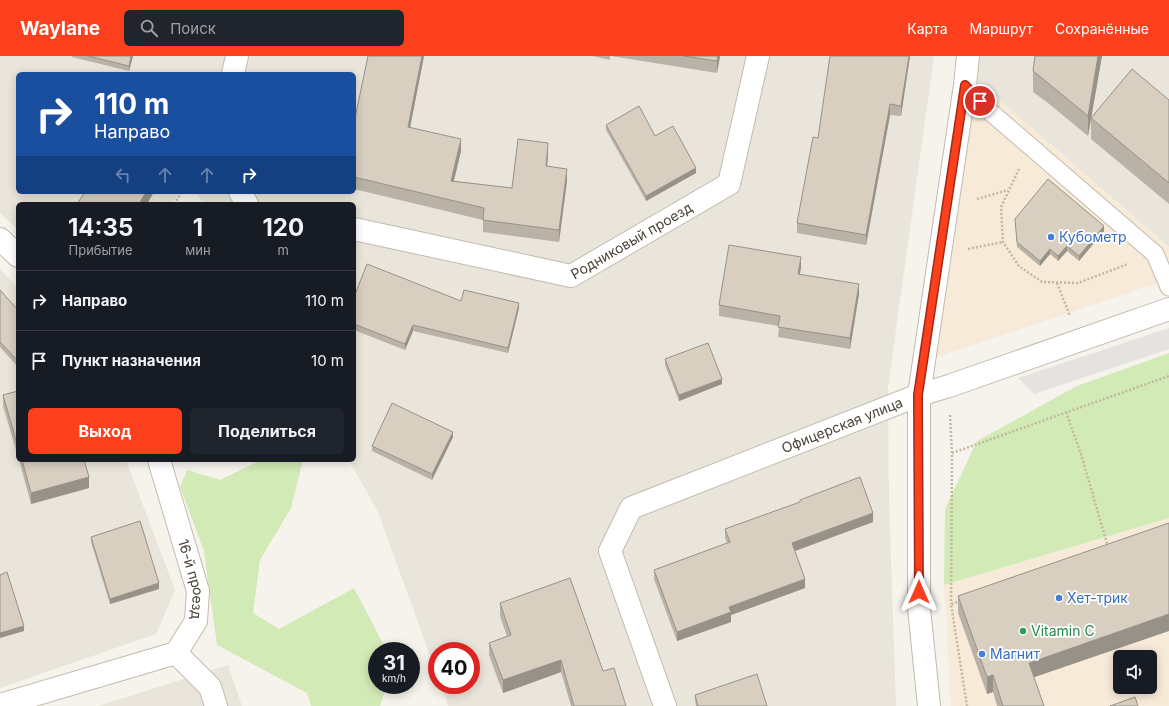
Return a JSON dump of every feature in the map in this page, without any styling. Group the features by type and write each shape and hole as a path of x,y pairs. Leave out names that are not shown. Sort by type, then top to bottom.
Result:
{"street":[{"path":"233,72 237,56"},
{"name":"Родниковый проезд","path":"356,229 570,276 729,184 758,56"},
{"path":"928,706 919,608 918,395 965,85 968,56"},
{"path":"0,239 16,254"},
{"name":"Офицерская улица","path":"665,706 610,551 631,508 918,395 949,386 1169,309"},
{"name":"16-й проезд","path":"160,462 198,591 196,621 176,653"},
{"path":"0,705 176,653 210,687 216,706"}],"lane":[{"path":"965,85 987,109 1155,254 1169,287"}],"path":[{"path":"1030,145 1001,207 1003,242 1019,266 1042,282 1078,283 1155,254"},
{"path":"974,200 1009,190"},
{"path":"966,250 1003,242"},
{"path":"1057,283 1080,340"},
{"path":"967,706 951,604 952,453 1169,376"},
{"path":"1066,412 1081,454 1109,549"},
{"path":"951,604 966,599"}],"shaded area":[{"path":"0,56 934,56 888,387 889,499 896,706 448,706 444,694 480,694 480,642 428,642 428,650 378,512 350,462 356,462 356,202 202,202 197,194 356,194 356,72 16,72 16,194 178,194 172,202 16,202 16,228 0,213"},
{"path":"980,56 1169,56 1169,247 976,80"},
{"path":"976,80 1169,247 1169,279 935,358"},
{"path":"0,269 16,286 16,462 127,462 175,590 156,634 0,688"},
{"path":"1169,328 1169,349 1034,394 1018,378"},
{"path":"1169,518 1169,706 951,706 944,585"},
{"path":"228,665 242,706 98,706"}],"green space":[{"path":"1169,353 1169,518 944,585 945,509 977,441 1077,386"},
{"path":"257,462 302,462 291,508 260,560 253,613 279,629 354,588 382,642 368,642 368,694 384,694 380,706 311,706 307,693 217,645 204,551 180,487 187,470 220,480"}],"building":[{"path":"88,56 131,56 129,66"},
{"path":"368,56 422,56 408,127 461,139 451,181 512,188 518,139 548,143 546,166 567,169 559,230 483,220 484,208 356,177 356,113"},
{"path":"684,56 718,56 717,61"},
{"path":"830,56 909,56 901,106 890,104 866,235 797,223 813,137 818,138"},
{"path":"1035,56 1098,56 1088,116 1033,71"},
{"path":"1132,69 1169,100 1169,183 1091,118"},
{"path":"639,106 655,136 673,126 696,168 646,196 606,125"},
{"path":"1048,179 1104,226 1079,256 1067,246 1058,256 1050,249 1040,261 1017,242 1015,219"},
{"path":"84,194 145,194 140,202 78,202"},
{"path":"729,245 801,257 798,274 859,284 850,338 778,327 780,316 719,305"},
{"path":"367,264 461,301 464,290 519,303 508,348 413,325 405,344 356,325 356,292"},
{"path":"0,290 16,308 16,359 0,342"},
{"path":"708,343 722,379 679,395 665,359"},
{"path":"16,392 16,440 3,395"},
{"path":"392,403 453,432 432,474 372,446"},
{"path":"23,462 85,462 89,477 31,493"},
{"path":"860,477 873,513 792,543 805,579 729,607 731,612 677,632 654,570 730,542 725,529 800,502 800,500"},
{"path":"140,521 159,583 110,599 91,537"},
{"path":"1169,523 1169,614 1029,663 1044,706 1003,706 993,675 987,677 958,596"},
{"path":"7,572 24,626 0,633 0,575"},
{"path":"570,578 603,671 614,668 626,706 574,706 561,660 503,680 489,643 511,635 500,603"},
{"path":"757,674 767,706 698,706 695,695"},
{"path":"1135,697 1138,706 1110,706"}],"place":[{"name":"Кубометр","path":"1051,237"},
{"name":"Хет-трик","path":"1059,598"},
{"name":"Vitamin C","path":"1023,631"},
{"name":"Магнит","path":"982,654"}],"route":[{"path":"919,592 918,395 965,85 980,101"}]}
